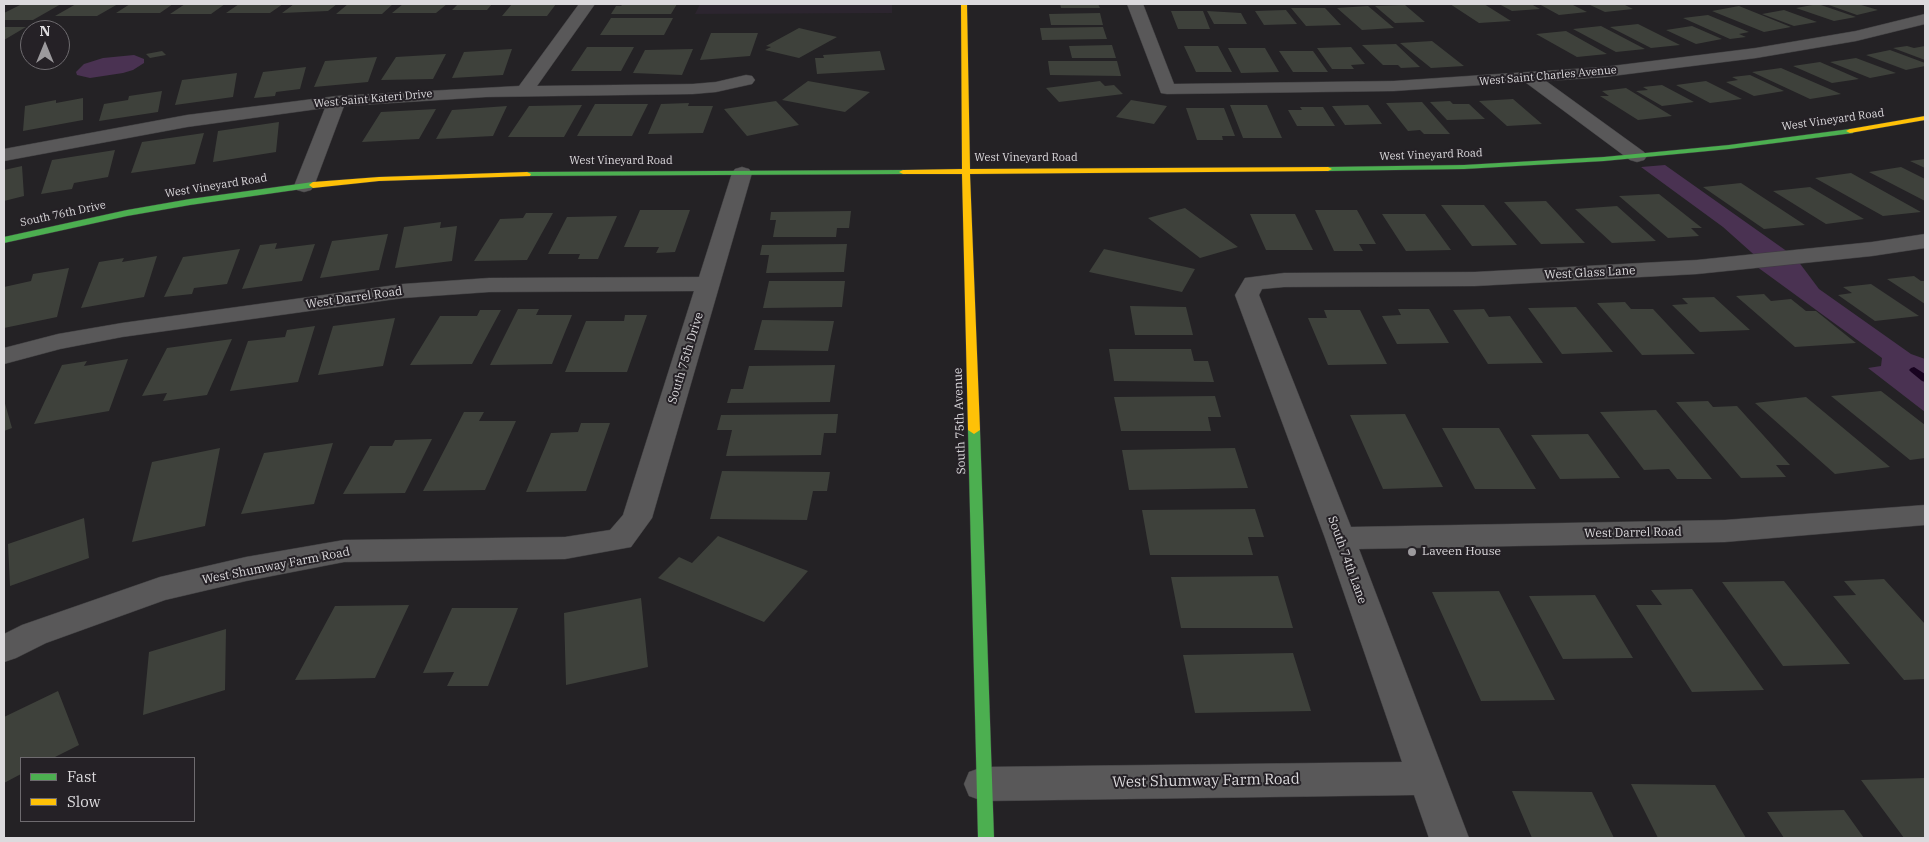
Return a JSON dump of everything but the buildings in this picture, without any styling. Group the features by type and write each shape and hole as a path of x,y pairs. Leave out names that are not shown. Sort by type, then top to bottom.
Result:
{"street":[{"path":"525,91 587,4"},
{"name":"South 75th Avenue","path":"964,4 966,171 986,838"},
{"name":"West Saint Charles Avenue","path":"1135,4 1167,89 1385,87 1530,78 1676,64 1756,53 1856,36 1925,18"},
{"path":"1530,78 1637,156"},
{"name":"West Saint Kateri Drive","path":"4,155 188,121 337,101 414,95 525,91 693,89 716,87 746,80"},
{"path":"304,186 337,101"},
{"name":"West Vineyard Road","path":"127,213 218,197 304,186 379,179 485,175 1401,168 1521,164 1637,156 1790,140 1925,118"},
{"name":"South 75th Drive","path":"620,539 637,518 742,173"},
{"name":"South 76th Drive","path":"4,240 127,213"},
{"name":"West Glass Lane","path":"1253,283 1284,280 1475,279 1687,268 1872,249 1925,241"},
{"name":"South 74th Lane","path":"1253,283 1247,295 1340,538 1449,838"},
{"name":"West Darrel Road","path":"4,356 58,342 122,330 403,291 488,286 708,284"},
{"name":"West Darrel Road","path":"1340,538 1725,531 1925,515"},
{"name":"West Shumway Farm Road","path":"4,649 34,634 160,589 246,569 344,551 565,548 620,539"},
{"name":"West Shumway Farm Road","path":"983,784 1428,778"}],"shaded area":[{"path":"700,4 892,4 892,13 695,14"},
{"path":"134,55 144,59 144,63 133,70 123,73 90,78 77,75 76,72 84,64 103,58"},
{"path":"1665,165 1795,257 1819,289 1911,354 1925,359 1925,412 1868,368 1881,366 1882,358 1749,261 1760,260 1723,227 1641,167"}],"waterway":[{"path":"1914,370 1925,379"}],"traffic: fast":[{"path":"1328,169 1464,167 1604,159 1729,147 1850,131"},
{"path":"527,174 903,172"},
{"path":"4,240 127,213 313,185"},
{"path":"974,430 986,838"}],"traffic: slow":[{"path":"964,4 966,171 974,430"},
{"path":"1850,131 1925,118"},
{"path":"903,172 1328,169"},
{"path":"313,185 379,179 527,174"}],"place":[{"name":"Laveen House","path":"1412,552"}]}
